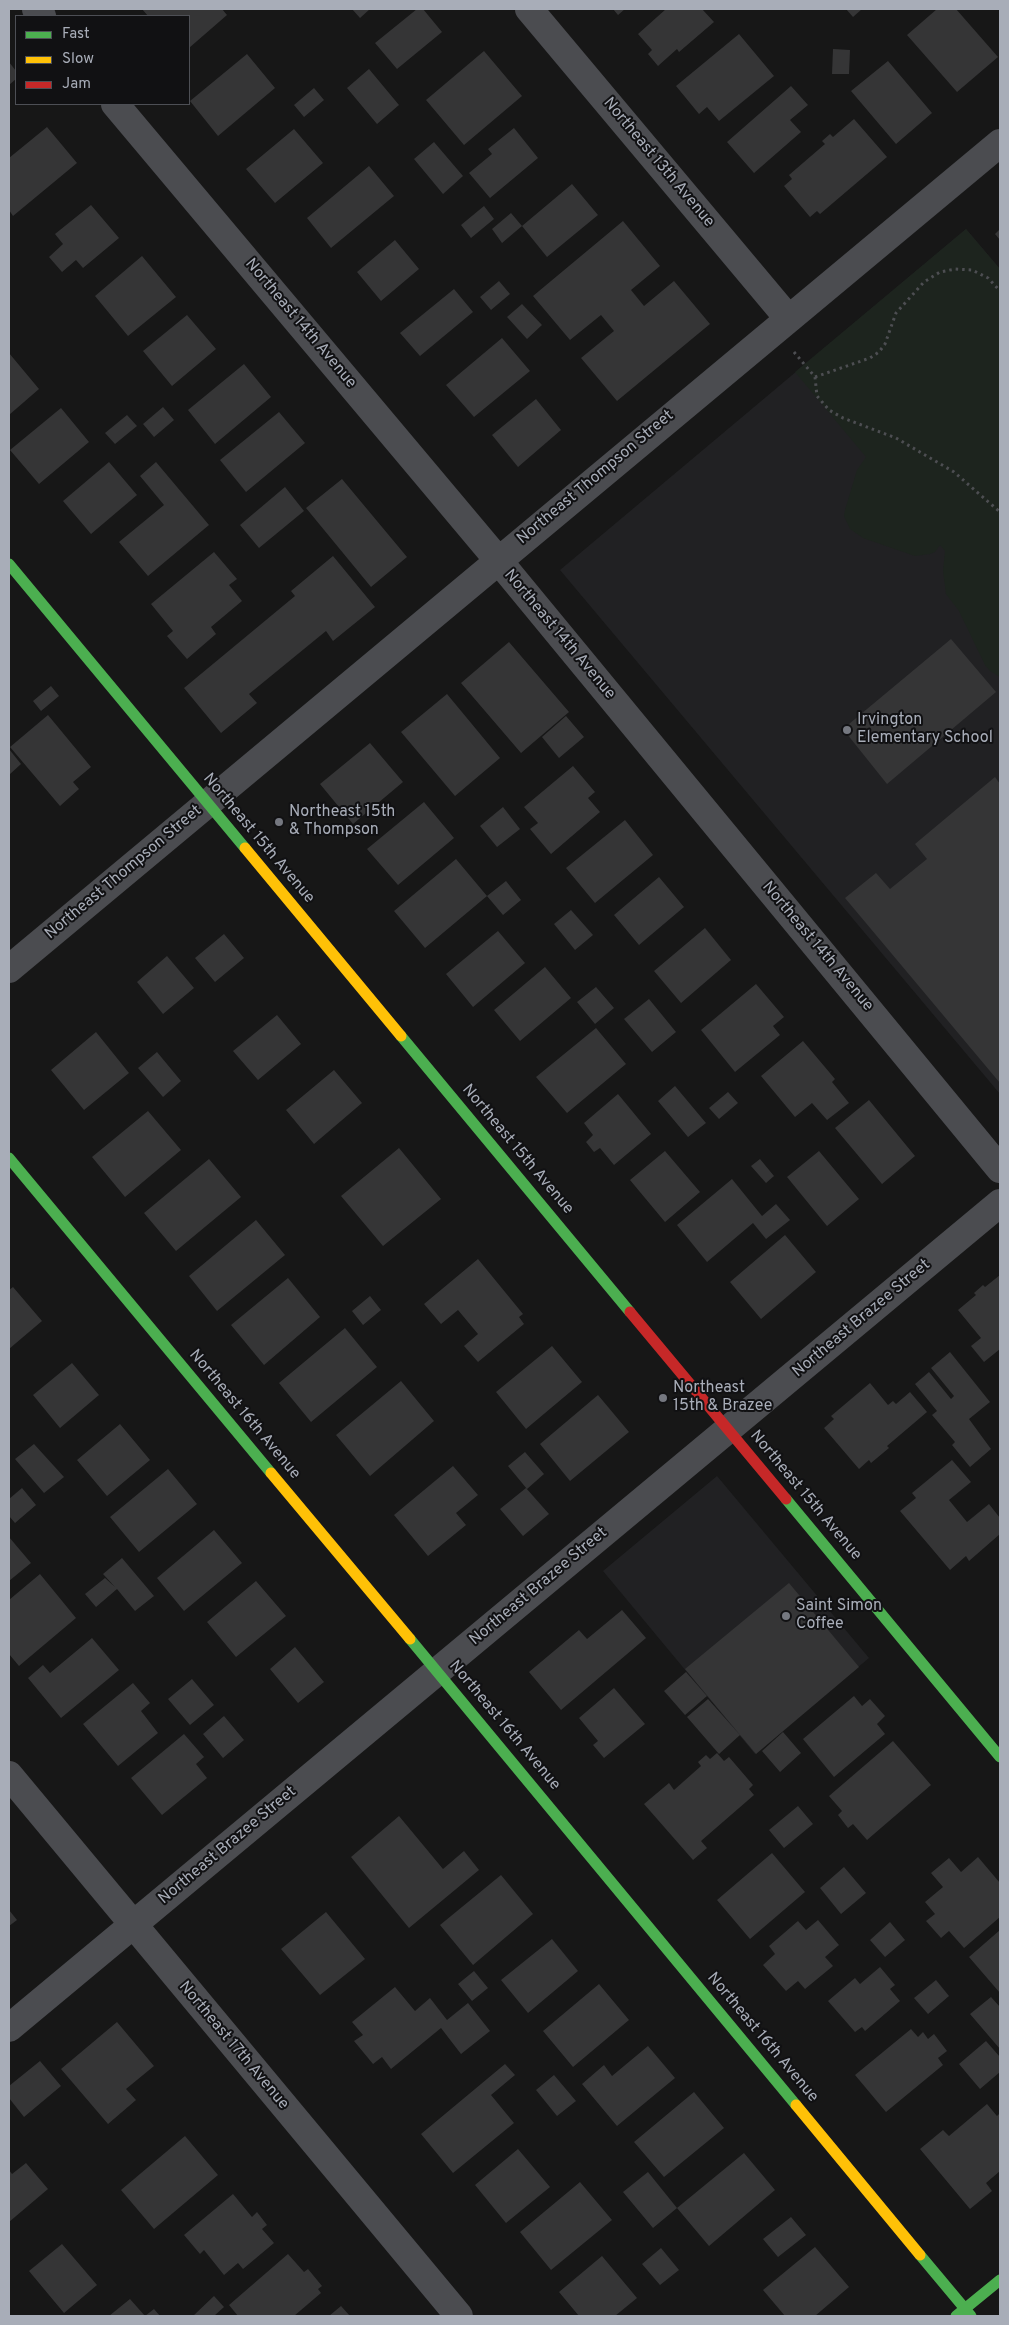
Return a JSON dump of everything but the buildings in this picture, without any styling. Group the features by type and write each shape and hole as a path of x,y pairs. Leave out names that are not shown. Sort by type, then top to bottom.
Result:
{"street":[{"name":"Northeast 13th Avenue","path":"529,9 788,318"},
{"name":"Northeast 14th Avenue","path":"116,105 498,560 1000,1169"},
{"name":"Northeast Thompson Street","path":"9,969 1000,143"},
{"name":"Northeast 15th Avenue","path":"9,564 1000,1757"},
{"name":"Northeast 16th Avenue","path":"9,1158 438,1671 964,2314"},
{"name":"Northeast Brazee Street","path":"9,2028 1000,1203"},
{"name":"Northeast 17th Avenue","path":"9,1775 459,2316"},
{"path":"964,2314 1000,2280"}],"path":[{"path":"815,377 870,358 879,352 896,313 924,282 940,272 956,269 972,270 988,278 1000,291"},
{"path":"788,318 788,345 815,377 817,396 829,410 843,418 896,438 954,472 1000,512"}],"shaded area":[{"name":"Irvington Elementary School","path":"966,229 1000,269 1000,1094 560,570"},
{"path":"966,229 1000,269 1000,677 990,671 985,665 959,611 946,594 943,571 945,551 940,545 935,552 915,556 863,538 850,529 844,516 845,510 857,470 866,457 795,372"},
{"path":"717,1476 869,1658 755,1754 603,1571"}],"traffic: fast":[{"path":"9,564 245,848"},
{"path":"401,1036 630,1312"},
{"path":"9,1158 271,1473"},
{"path":"786,1499 1000,1757"},
{"path":"410,1639 796,2105"},
{"path":"920,2255 971,2316"},
{"path":"956,2316 1000,2280"}],"traffic: slow":[{"path":"245,848 401,1036"},
{"path":"271,1473 410,1639"},
{"path":"796,2105 920,2255"}],"traffic: jam":[{"path":"630,1312 786,1499"}],"place":[{"name":"Irvington Elementary School","path":"847,730"},
{"name":"Northeast 15th & Thompson","path":"279,822"},
{"name":"Northeast 15th & Brazee","path":"663,1398"},
{"name":"Saint Simon Coffee","path":"786,1616"}]}
